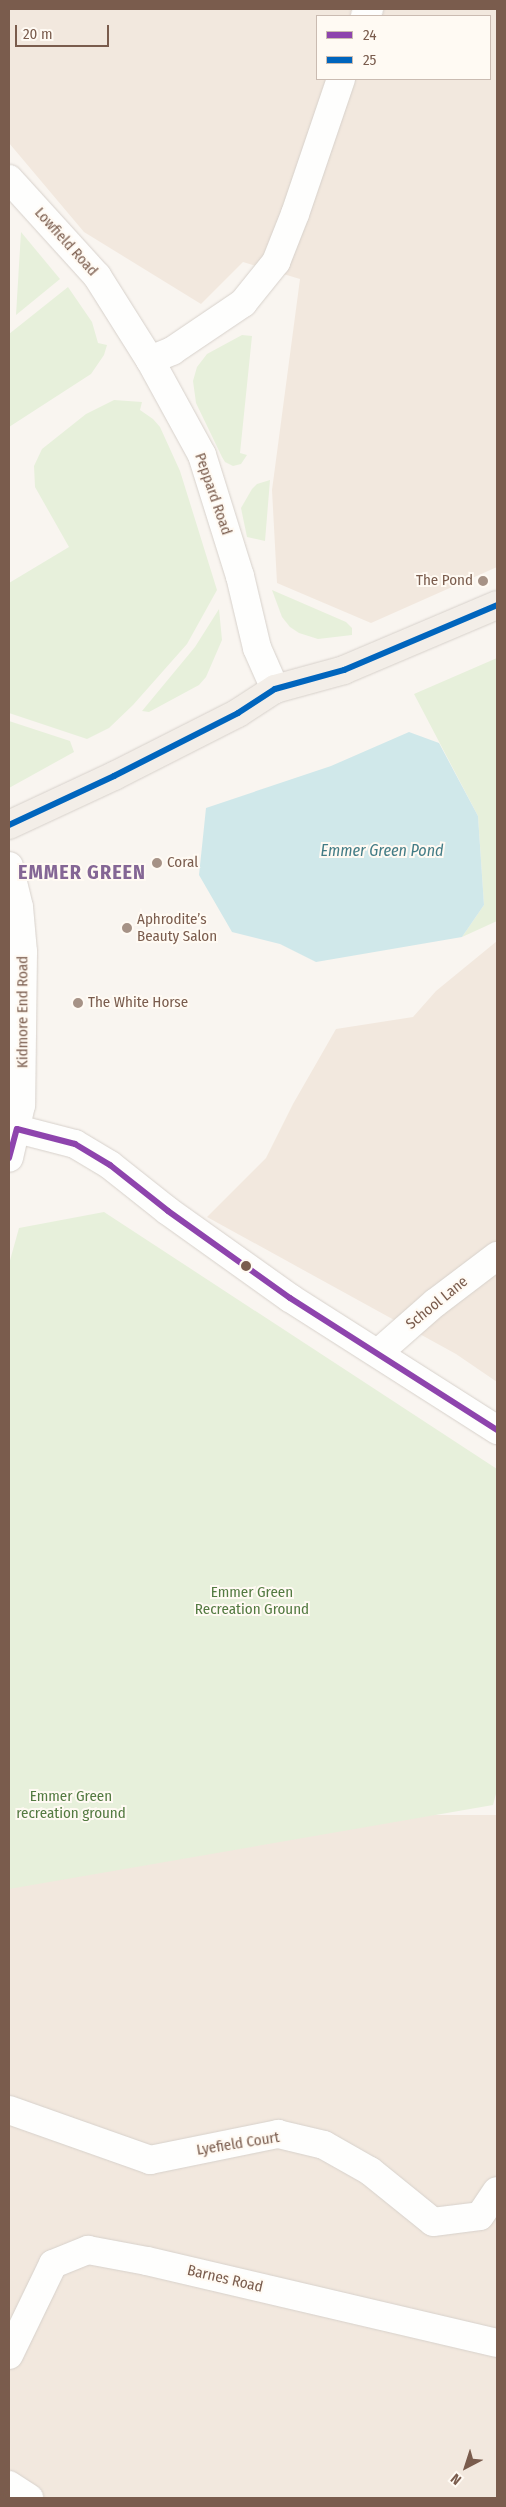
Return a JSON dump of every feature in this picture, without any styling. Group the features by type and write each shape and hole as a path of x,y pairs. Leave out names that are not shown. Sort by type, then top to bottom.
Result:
{"main road":[{"path":"9,825 114,776 229,718 275,689 344,670 497,605"}],"street":[{"path":"150,360 172,351 243,303 276,262 295,214 341,80"},
{"name":"Lowfield Road","path":"9,179 89,265 150,360"},
{"name":"Peppard Road","path":"150,360 202,455 240,576 256,648 275,689"},
{"name":"Kidmore End Road","path":"9,866 19,907 23,952 23,1078 17,1129 9,1158"},
{"path":"17,1129 75,1144 110,1164 168,1211 290,1298 497,1430"},
{"name":"School Lane","path":"378,1353 435,1303 497,1256"},
{"name":"Lyefield Court","path":"9,2110 150,2160 278,2134 324,2145 370,2171 433,2222 480,2216 497,2191"},
{"name":"Barnes Road","path":"9,2355 53,2264 88,2250 147,2261 497,2343"},
{"path":"9,2485 29,2498"}],"shaded area":[{"path":"9,9 497,9 497,567 371,623 277,583 272,490 300,279 243,262 201,304 84,232 9,143"},
{"path":"497,941 497,1382 456,1354 207,1217 266,1158 293,1104 336,1029 413,1017 436,991"},
{"path":"9,1815 497,1815 497,2498 9,2498"}],"green space":[{"path":"21,232 60,279 16,315"},
{"path":"68,287 92,322 98,343 107,345 104,355 91,374 9,427 9,334"},
{"path":"242,335 252,336 240,453 247,455 241,464 233,466 225,462 222,457 196,403 193,381 197,367 207,354"},
{"path":"114,400 142,402 140,410 153,419 160,427 180,471 217,590 187,644 133,705 109,728 87,739 9,713 9,583 69,547 35,487 34,466 42,449 86,414"},
{"path":"270,480 265,541 247,537 241,508 257,484"},
{"path":"272,590 346,622 352,628 352,635 318,639 299,633 290,627 282,617"},
{"path":"219,609 222,640 206,677 199,685 149,712 142,711 195,647"},
{"path":"497,658 497,921 462,937 484,905 478,816 414,694"},
{"path":"9,721 70,741 74,752 9,788"},
{"name":"Emmer Green Recreation Ground","path":"104,1212 497,1469 497,1790 493,1805 9,1889 9,1264 19,1228"}],"water":[{"name":"Emmer Green Pond","path":"409,732 439,743 478,816 484,905 462,937 316,962 280,944 232,932 199,875 206,808 331,766"}],"transit line":[{"name":"25","path":"9,825 114,776 238,713 275,689 344,670 497,605"},
{"name":"24","path":"9,1158 17,1129 75,1144 110,1165 168,1211 290,1298 497,1430"}],"place":[{"name":"The Pond","path":"483,581"},
{"name":"Coral","path":"157,863"},
{"name":"Aphrodite’s Beauty Salon","path":"127,928"},
{"name":"The White Horse","path":"78,1003"}],"district":[{"name":"EMMER GREEN","path":"82,872"}],"park label":[{"name":"Emmer Green recreation ground","path":"71,1804"}]}
